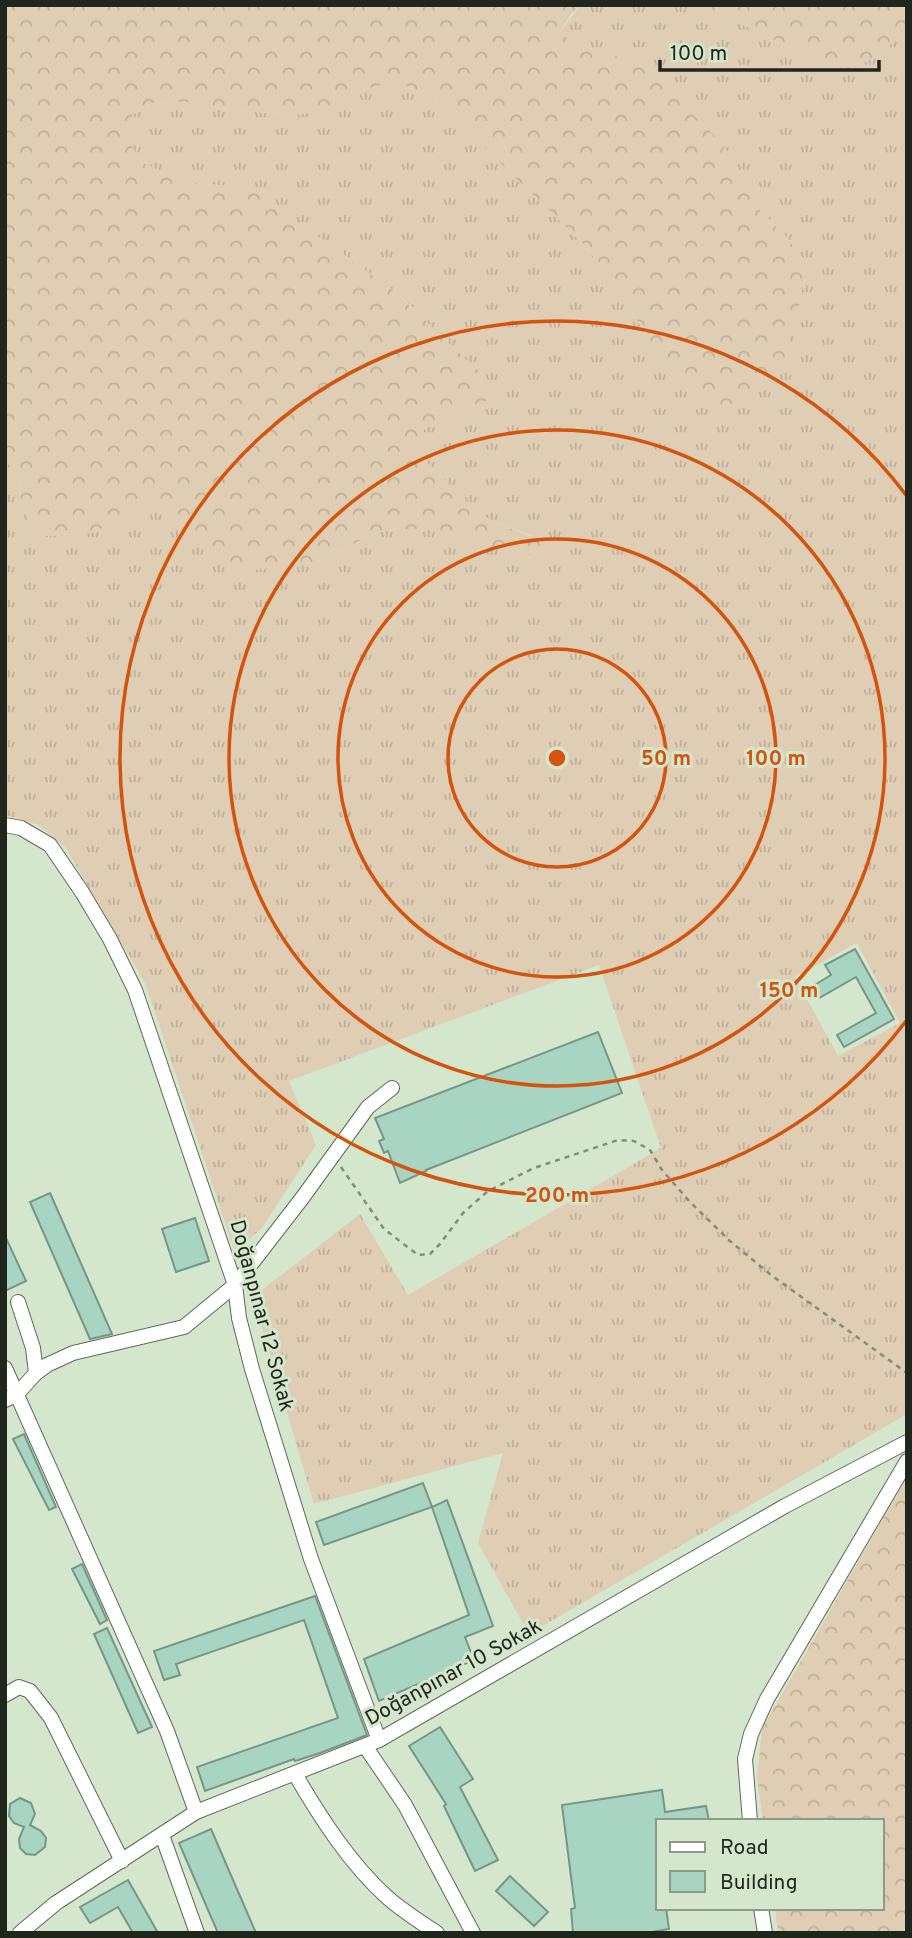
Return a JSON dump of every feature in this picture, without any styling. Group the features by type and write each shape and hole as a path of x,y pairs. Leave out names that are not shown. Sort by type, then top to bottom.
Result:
{"street":[{"name":"Doğanpınar 12 Sokak","path":"5,825 21,828 50,845 110,939 135,990 235,1285 239,1318 252,1369 311,1559 379,1740"},
{"path":"11,1397 47,1365 73,1353 184,1327 235,1285 368,1107 392,1088"},
{"path":"18,1301 33,1348 36,1373"},
{"path":"5,1368 11,1397 167,1731 196,1812"},
{"name":"Doğanpınar 10 Sokak","path":"20,1933 56,1903 196,1812 379,1740 785,1506 907,1442"},
{"path":"750,1819 745,1759 751,1734 766,1699 907,1461"},
{"path":"5,1695 19,1686 30,1691 51,1718 122,1861"},
{"path":"365,1746 404,1805 473,1933"},
{"path":"295,1773 315,1809 371,1880 404,1911 436,1933"},
{"path":"162,1835 197,1933"},
{"path":"761,1910 765,1933"}],"path":[{"path":"333,1156 384,1229 418,1255 430,1254 463,1213 488,1191 534,1168 618,1140 634,1141 650,1150 662,1170 690,1202 740,1249 771,1275 907,1373"}],"green space":[{"path":"5,5 581,5 572,13 559,33 579,45 631,61 652,74 719,140 734,161 754,204 787,238 800,256 803,281 791,352 777,368 725,409 679,378 663,360 598,262 582,243 445,109 404,84 381,85 359,91 318,112 294,115 220,109 196,102 149,103 129,118 129,141 140,161 181,182 231,186 256,193 293,222 392,289 487,379 486,401 442,419 420,432 418,454 471,506 490,520 555,546 537,556 425,529 401,529 378,532 314,563 246,571 187,538 151,504 92,533 44,536 28,521 21,499 19,477 5,460"},
{"path":"581,5 703,5 817,61 835,74 895,40 907,28 907,1414 529,1634 478,1543 503,1453 314,1504 253,1297 360,1214 408,1295 661,1148 599,965 289,1081 316,1145 262,1228 235,1252 145,983 65,847 38,825 5,815 5,460 19,477 21,499 44,536 92,533 151,504 187,538 291,565 314,563 379,532 401,529 425,529 537,556 532,536 490,520 471,506 418,454 420,432 442,419 486,401 412,307 392,289 293,222 256,193 231,186 181,182 140,161 129,141 129,118 149,103 173,102 196,102 220,109 294,115 317,112 359,91 381,85 404,84 445,109 582,243 598,262 663,360 679,378 725,409 777,368 791,352 803,281 800,256 787,238 754,204 734,161 719,140 652,74 631,61 579,45 559,33","holes":["857,943 900,1023 838,1056 795,977"]},
{"path":"703,5 903,5 907,14 907,28 878,57 835,74 817,61"},
{"path":"907,1477 907,1933 778,1933 775,1910 884,1910 884,1819 763,1819 757,1777 762,1729"}],"building":[{"path":"855,949 894,1019 844,1047 837,1035 876,1013 856,977 819,998 813,986 831,975 825,965"},
{"path":"598,1032 622,1093 426,1170 400,1183 388,1151 384,1153 379,1141 384,1139 375,1118"},
{"path":"50,1193 112,1334 90,1339 30,1202"},
{"path":"195,1218 209,1261 176,1272 162,1229"},
{"path":"5,1236 26,1281 5,1291"},
{"path":"24,1434 56,1507 49,1510 13,1439"},
{"path":"423,1483 432,1507 324,1545 316,1522"},
{"path":"447,1500 493,1626 465,1637 474,1660 379,1701 364,1659 469,1615 432,1507"},
{"path":"82,1564 107,1620 100,1624 72,1569"},
{"path":"315,1596 367,1735 205,1791 197,1767 338,1718 304,1620 176,1664 180,1675 164,1680 154,1651"},
{"path":"107,1628 152,1727 138,1733 94,1634"},
{"path":"440,1727 473,1779 460,1787 498,1860 475,1871 444,1806 446,1804 409,1746"},
{"path":"662,1790 665,1812 706,1806 709,1819 656,1819 656,1910 666,1910 669,1929 646,1933 573,1933 571,1909 575,1908 562,1805"},
{"path":"20,1798 31,1803 35,1814 30,1825 41,1831 46,1838 45,1847 35,1855 26,1854 20,1848 19,1839 24,1827 14,1823 9,1816 10,1804"},
{"path":"211,1829 256,1933 218,1933 179,1843"},
{"path":"510,1876 548,1912 534,1926 496,1891"},
{"path":"128,1880 158,1933 133,1933 118,1907 90,1923 80,1907"}]}
